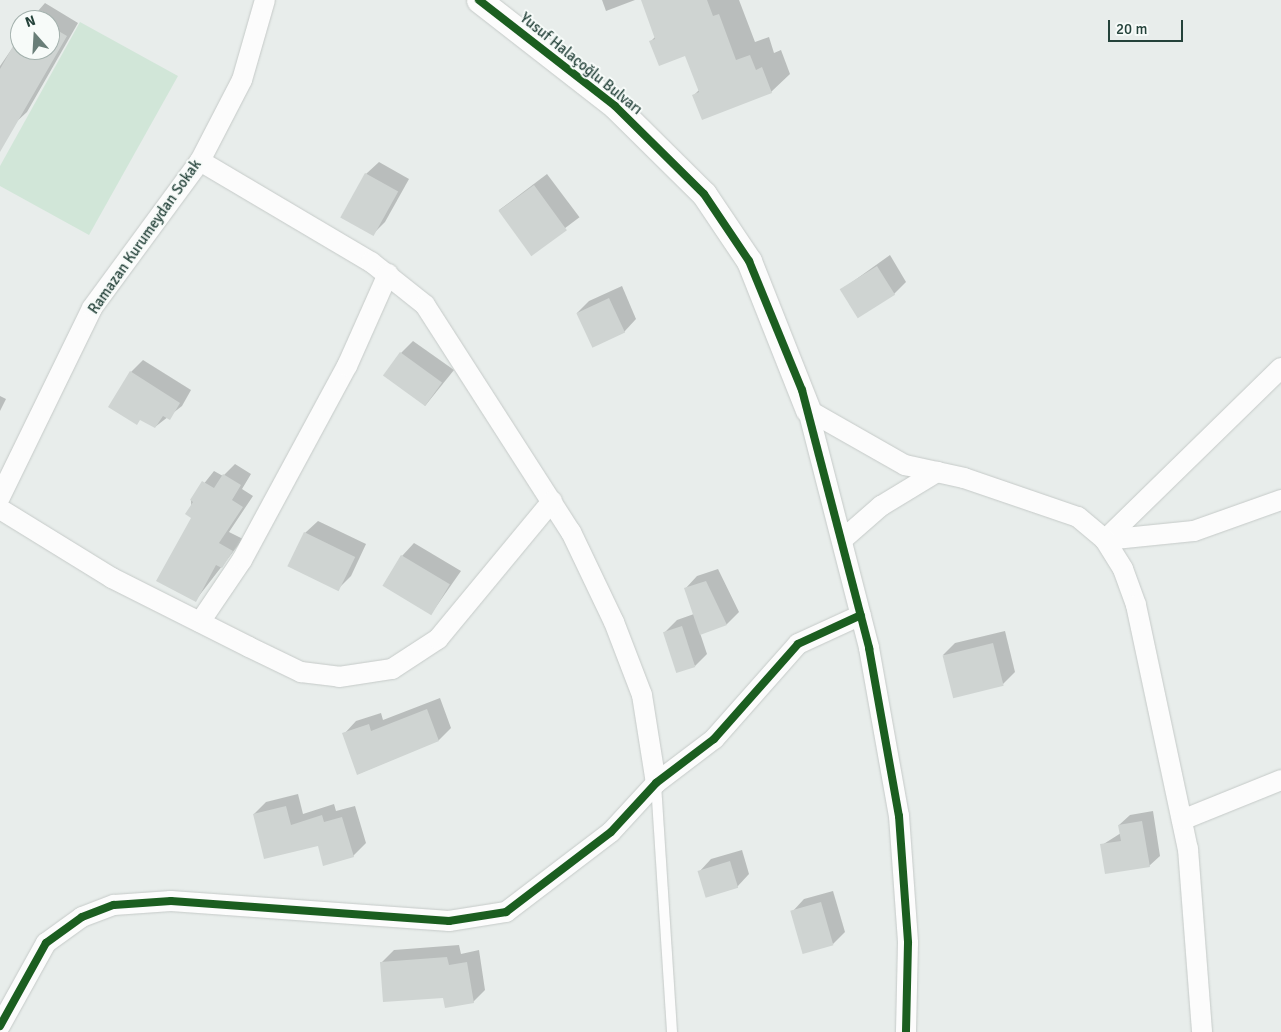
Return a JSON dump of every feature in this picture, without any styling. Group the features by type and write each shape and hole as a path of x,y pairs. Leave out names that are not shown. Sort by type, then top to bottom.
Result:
{"street":[{"name":"Ramazan Kurumeydan Sokak","path":"0,497 92,308 200,161 242,80 266,0"},
{"name":"Yusuf Halaçoğlu Bulvarı","path":"479,0 615,106 704,194 748,261 808,410"},
{"path":"200,161 388,274 430,312 552,500 614,622 642,695 656,783"},
{"path":"200,622 246,552 347,366 388,274"},
{"path":"1105,540 1281,368"},
{"path":"808,410 905,465 937,472 1078,517 1105,540 1123,569 1136,606 1182,820 1199,951 1202,1032"},
{"path":"808,410 861,615 899,816 908,943 906,1032"},
{"path":"842,540 880,506 937,472"},
{"path":"0,509 112,578 301,672 339,676 392,669 438,639 552,500"},
{"path":"1105,540 1194,532 1281,500"},
{"path":"0,1026 46,943 82,917 114,905 172,901 449,921 506,912 611,832 656,783 714,739 798,644 861,615"},
{"path":"1182,820 1281,780"}],"lane":[{"path":"656,783 672,1032"}],"green space":[{"path":"80,22 178,76 89,235 0,186 0,166"}],"building":[{"path":"641,0 707,0 713,16 719,14 736,60 750,55 756,70 762,67 772,93 702,120 692,95 699,92 685,56 659,66 649,41 655,39"},
{"path":"60,32 67,36 60,48"},
{"path":"10,52 10,60 53,60 0,152 0,69"},
{"path":"365,173 398,191 374,236 340,218"},
{"path":"534,185 567,230 531,256 498,211"},
{"path":"877,266 895,295 858,318 840,289"},
{"path":"609,298 625,332 592,348 576,313"},
{"path":"400,352 442,383 425,406 383,375"},
{"path":"130,371 180,403 170,420 163,416 155,428 140,420 137,425 108,407"},
{"path":"223,474 241,485 232,500 243,507 219,543 233,551 222,568 216,565 196,602 156,581 191,518 185,514 193,502 190,500 202,481 214,488"},
{"path":"304,532 355,557 339,591 287,566"},
{"path":"401,555 450,584 431,615 382,586"},
{"path":"706,581 727,625 700,635 684,588"},
{"path":"682,626 695,667 676,673 663,632"},
{"path":"993,643 1004,686 953,698 943,656"},
{"path":"427,709 439,741 357,775 342,733 369,724 371,731"},
{"path":"286,806 291,825 322,815 324,822 342,817 354,857 323,866 318,846 264,859 253,814"},
{"path":"1142,821 1150,867 1105,874 1100,844 1121,841 1118,825"},
{"path":"730,861 738,888 706,898 697,871"},
{"path":"821,902 833,945 803,954 790,911"},
{"path":"447,957 449,965 467,962 474,1003 445,1008 443,998 383,1002 380,962"}],"cycle path":[{"path":"479,0 615,106 704,194 749,261 802,390 869,648 899,816 908,943 906,1032"},
{"path":"0,1026 46,943 82,917 114,905 171,901 449,921 506,912 611,832 656,783 714,739 798,644 861,615"}]}
